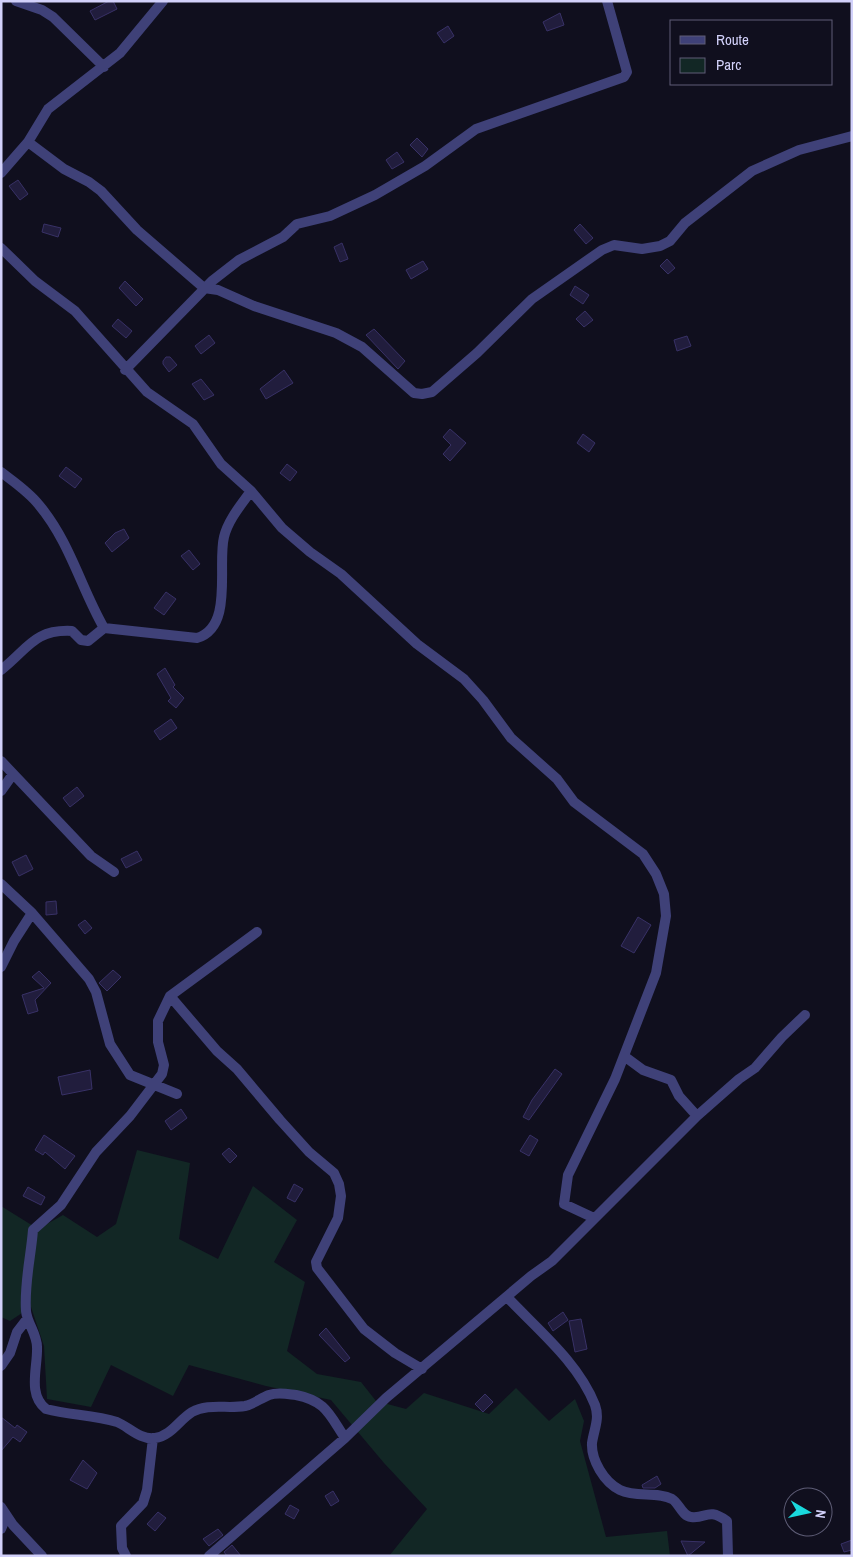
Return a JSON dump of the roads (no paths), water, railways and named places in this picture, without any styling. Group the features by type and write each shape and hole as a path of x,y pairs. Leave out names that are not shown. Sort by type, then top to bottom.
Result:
{"street":[{"path":"16,1 42,10 53,17 104,67"},
{"path":"1,174 28,142 48,109 104,67 124,49 163,1"},
{"path":"126,370 180,316 204,288 239,260 274,243 297,224 330,216 375,195 425,166 476,129 624,78 627,72 607,1"},
{"path":"28,142 64,169 89,182 101,191 137,230 204,288 218,290 254,306 336,333 362,347 414,393 422,394 432,392 462,367 532,299 608,246 614,245 642,249 660,246 670,241 685,223 752,171 799,150 852,136"},
{"path":"1,248 35,280 75,311 147,392 193,424 220,464 251,491 282,528 341,574 417,644 464,679 511,738 557,779 574,802 643,854 656,874 664,894 666,916 656,973 624,1056 568,1175 564,1204 566,1207 594,1218"},
{"path":"1,472 38,503 55,525 72,558 94,611 104,628"},
{"path":"1,670 37,639 55,630 72,631 81,640 88,641 104,628 197,638 210,631 220,610 223,570 222,549 225,532 251,491"},
{"path":"1,761 91,856 114,872"},
{"path":"1,791 14,774"},
{"path":"1,884 32,913 89,979 96,992 110,1044 123,1067 136,1079 177,1094"},
{"path":"1,967 14,941 32,913"},
{"path":"257,932 170,996 158,1022 159,1048 164,1065 162,1074 130,1116 96,1152 61,1205 34,1230 26,1302 27,1319 37,1348 35,1362 36,1395 39,1404 55,1411 119,1423 142,1437 153,1438 167,1433 192,1412 205,1407 246,1405 280,1393 316,1400 322,1405 345,1438"},
{"path":"170,996 217,1051 237,1069 298,1139 334,1173 339,1184 341,1196 338,1218 316,1262 317,1268 364,1329 395,1353 422,1369"},
{"path":"210,1556 345,1438 386,1398 507,1296 552,1261 697,1116 739,1079 755,1068 782,1036 805,1015"},
{"path":"624,1056 643,1070 671,1080 679,1096 697,1116"},
{"path":"507,1296 580,1376 598,1415 592,1444 594,1459 601,1473 620,1490 643,1496 673,1500 686,1515 692,1518 708,1513 718,1515 727,1521 728,1556"},
{"path":"1,1366 10,1353 17,1332 27,1319"},
{"path":"126,1556 122,1548 121,1526 143,1503 153,1438"},
{"path":"1,1529 4,1512"},
{"path":"4,1512 42,1556"}]}
